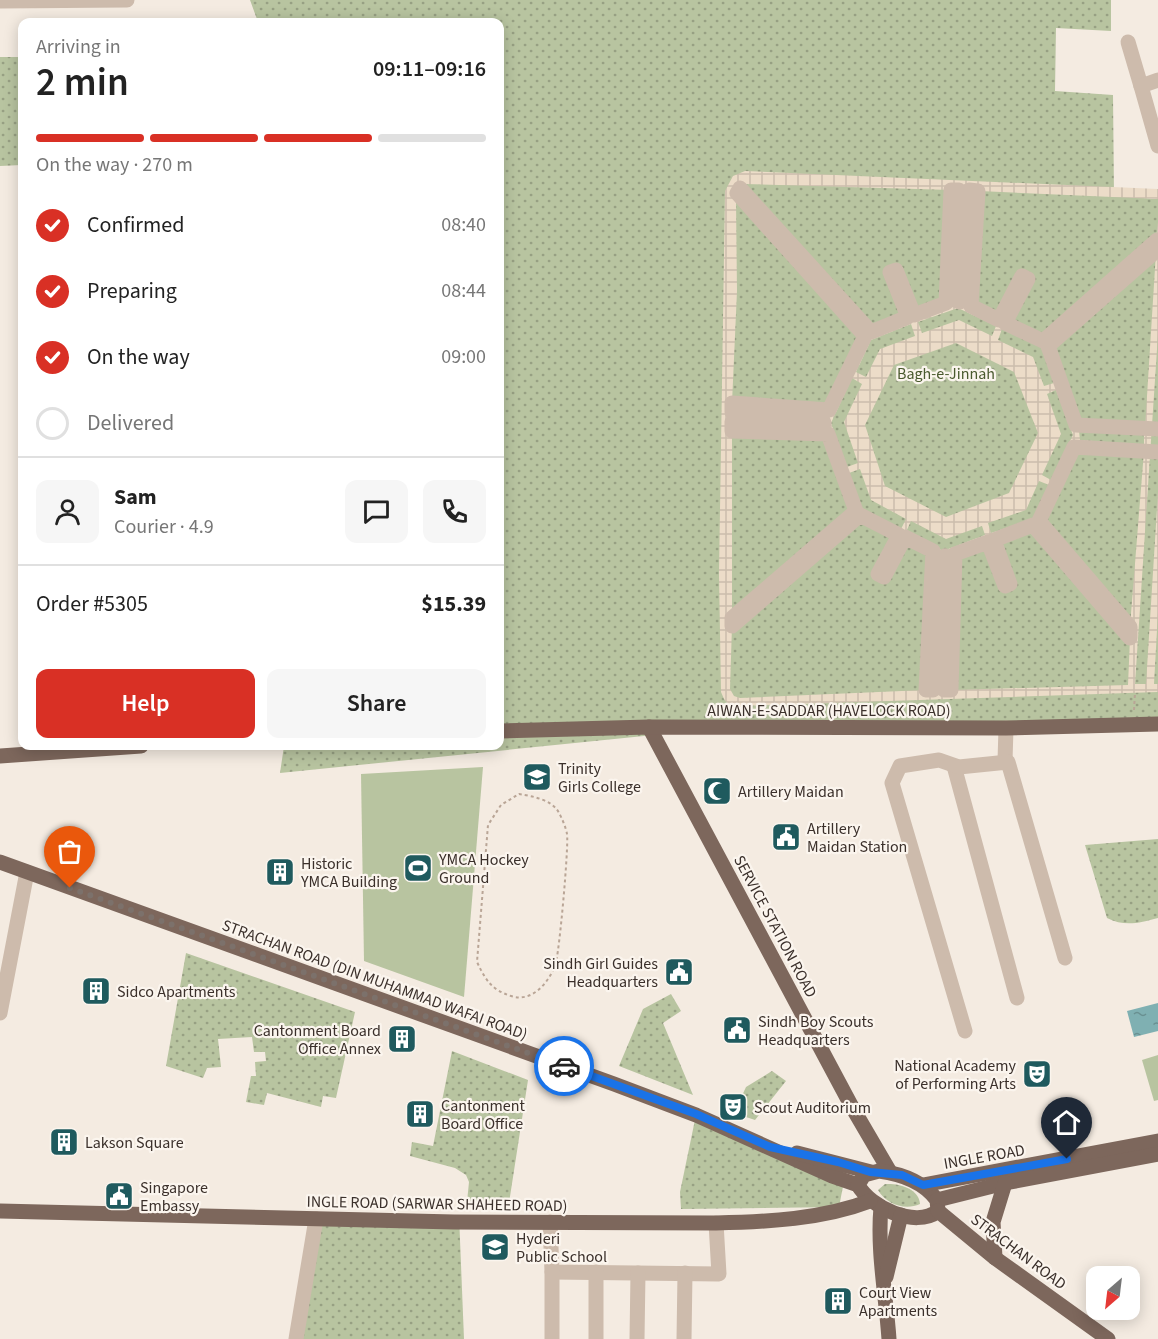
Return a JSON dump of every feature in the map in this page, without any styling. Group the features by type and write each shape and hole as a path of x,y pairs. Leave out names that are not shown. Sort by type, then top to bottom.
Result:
{"main road":[{"name":"AIWAN-E-SADDAR (HAVELOCK ROAD)","path":"504,731 649,727 1006,728 1158,724"},
{"name":"SERVICE STATION ROAD","path":"649,727 846,1096 890,1172"},
{"path":"0,756 85,750"},
{"name":"STRACHAN ROAD (DIN MUHAMMAD WAFAI ROAD)","path":"0,862 625,1088 858,1185"},
{"name":"INGLE ROAD","path":"923,1185 1158,1141"},
{"name":"STRACHAN ROAD (DIN MUHAMMAD WAFAI ROAD)","path":"770,1147 838,1162 870,1172 890,1172"},
{"name":"INGLE ROAD","path":"901,1215 927,1216 938,1205 1005,1183 1158,1154"},
{"path":"870,1172 864,1175 858,1185 875,1204 901,1215 885,1280"},
{"path":"890,1172 923,1185"},
{"path":"995,1258 993,1222 1005,1183"},
{"name":"STRACHAN ROAD","path":"923,1185 938,1205 995,1258 1108,1339"},
{"path":"875,1204 878,1242 885,1280 889,1339"},
{"name":"INGLE ROAD (SARWAR SHAHEED ROAD)","path":"0,1211 316,1220 716,1223 747,1222 841,1211 875,1204"}],"street":[{"path":"0,1 127,0"},
{"path":"1128,42 1158,146"},
{"path":"1141,86 1158,80"},
{"path":"1158,429 1077,424 1048,346 1156,251 1156,240 1043,341 1005,323 1028,279 1022,276 999,320 971,306 978,191 969,190 964,298 960,302 955,300 959,190 951,190 946,303 914,315 896,270 890,272 908,317 871,332 740,188 737,193 865,336 830,410 732,403 732,412 821,416 824,423 819,428 732,422 732,431 828,434 856,511 732,618 732,627 860,515 898,534 879,574 884,577 904,537 933,551 926,690 933,690 939,559 945,556 949,560 944,690 951,690 955,554 988,542 1005,586 1010,584 994,540 1033,525 1130,638 1130,627 1039,521 1074,447 1158,452"},
{"path":"1158,435 1082,430 1078,434 1084,442 1158,446"},
{"path":"1005,761 1006,728"},
{"path":"965,1031 892,783 900,766 939,760 954,766 1005,761 1009,764 1065,958"},
{"path":"954,766 1017,998"},
{"path":"0,1013 27,872"},
{"path":"296,1339 316,1220"},
{"path":"549,1222 552,1339"},
{"path":"552,1272 719,1274 716,1223"},
{"path":"596,1272 596,1339"},
{"path":"637,1339 638,1273"},
{"path":"684,1339 685,1273"}],"path":[{"path":"1133,724 1135,693"},
{"path":"519,794 539,798 559,810 567,835 557,964 546,984 535,993 516,998 497,992 486,982 477,962 488,825 501,805 519,794"}],"green space":[{"name":"Bagh-e-Jinnah","path":"250,0 1111,0 1111,31 1056,28 1055,91 1113,95 1114,196 1158,199 1158,723 733,727 280,773 283,750 504,750 504,18 257,18"},
{"path":"0,57 18,57 18,165 0,166"},
{"name":"YMCA Hockey Ground","path":"483,767 464,997 364,961 361,774"},
{"path":"1158,839 1158,918 1138,923 1126,923 1107,918 1085,845"},
{"path":"186,953 355,1012 336,1098 323,1096 321,1107 267,1093 264,1105 246,1102 251,1076 256,1076 255,1062 266,1061 265,1052 254,1052 252,1037 218,1039 221,1067 207,1068 203,1078 166,1066"},
{"path":"671,994 681,1011 663,1023 693,1095 619,1066 643,1009"},
{"path":"452,1051 528,1080 509,1203 467,1202 469,1182 466,1175 455,1168 410,1156 412,1142 433,1146"},
{"path":"1158,1055 1158,1100 1154,1101 1142,1060"},
{"path":"772,1071 786,1081 755,1120 734,1113 746,1087"},
{"path":"696,1115 846,1171 839,1207 681,1209 680,1192"},
{"path":"885,1184 896,1184 912,1190 920,1204 908,1207 896,1205 881,1195 878,1190"},
{"path":"459,1215 464,1339 297,1339 316,1219"}],"shaded area":[{"path":"745,171 1158,189 1158,199 979,191 971,306 1043,341 1156,240 1158,222 1158,334 1135,684 1146,684 1158,492 1158,612 1154,684 1158,684 1158,692 740,706 728,704 721,692 719,574 725,191 733,176","holes":["745,184 951,190 946,303 871,332","736,201 865,336 829,410 732,403 737,291","1156,252 1145,428 1077,424 1048,346","958,308 996,326 992,336 959,320 922,333 918,322","911,324 915,336 880,349 866,377 856,372 871,340","1002,329 1041,347 1054,383 1044,386 1033,357 998,340","956,343 1014,372 1038,433 1009,493 946,517 885,486 865,425 894,365","852,378 862,384 844,422 858,463 847,467 831,423","1056,390 1073,435 1051,480 1042,475 1061,434 1047,394","732,431 828,434 856,511 732,617","1079,431 1144,434 1144,445 1080,440","1074,447 1144,451 1130,626 1039,521","860,469 871,500 906,519 901,529 862,510 849,473","1039,481 1049,485 1033,519 991,533 988,523 1026,510","859,515 933,551 925,690 740,698 734,696 730,689 732,626","911,521 946,539 982,526 985,535 943,551 906,532","1033,525 1130,638 1128,685 951,690 955,554"]}],"water":[{"path":"1158,1003 1158,1031 1134,1037 1127,1011"}],"way so far":[{"path":"70,888 564,1066"}],"place":[{"name":"Trinity Girls College","path":"537,777"},
{"name":"Artillery Maidan","path":"717,791"},
{"name":"Artillery Maidan Station","path":"786,837"},
{"name":"YMCA Hockey Ground","path":"418,868"},
{"name":"Historic YMCA Building","path":"280,872"},
{"name":"Sindh Girl Guides Headquarters","path":"679,972"},
{"name":"Sidco Apartments","path":"96,991"},
{"name":"Sindh Boy Scouts Headquarters","path":"737,1030"},
{"name":"Cantonment Board Office Annex","path":"402,1039"},
{"name":"National Academy of Performing Arts","path":"1037,1074"},
{"name":"Scout Auditorium","path":"733,1107"},
{"name":"Cantonment Board Office","path":"420,1114"},
{"name":"Lakson Square","path":"64,1142"},
{"name":"Singapore Embassy","path":"119,1196"},
{"name":"Hyderi Public School","path":"495,1247"},
{"name":"Court View Apartments","path":"838,1301"}],"route":[{"path":"564,1066 696,1114 770,1147 838,1162 870,1172 890,1172 923,1185 1067,1159"}]}
